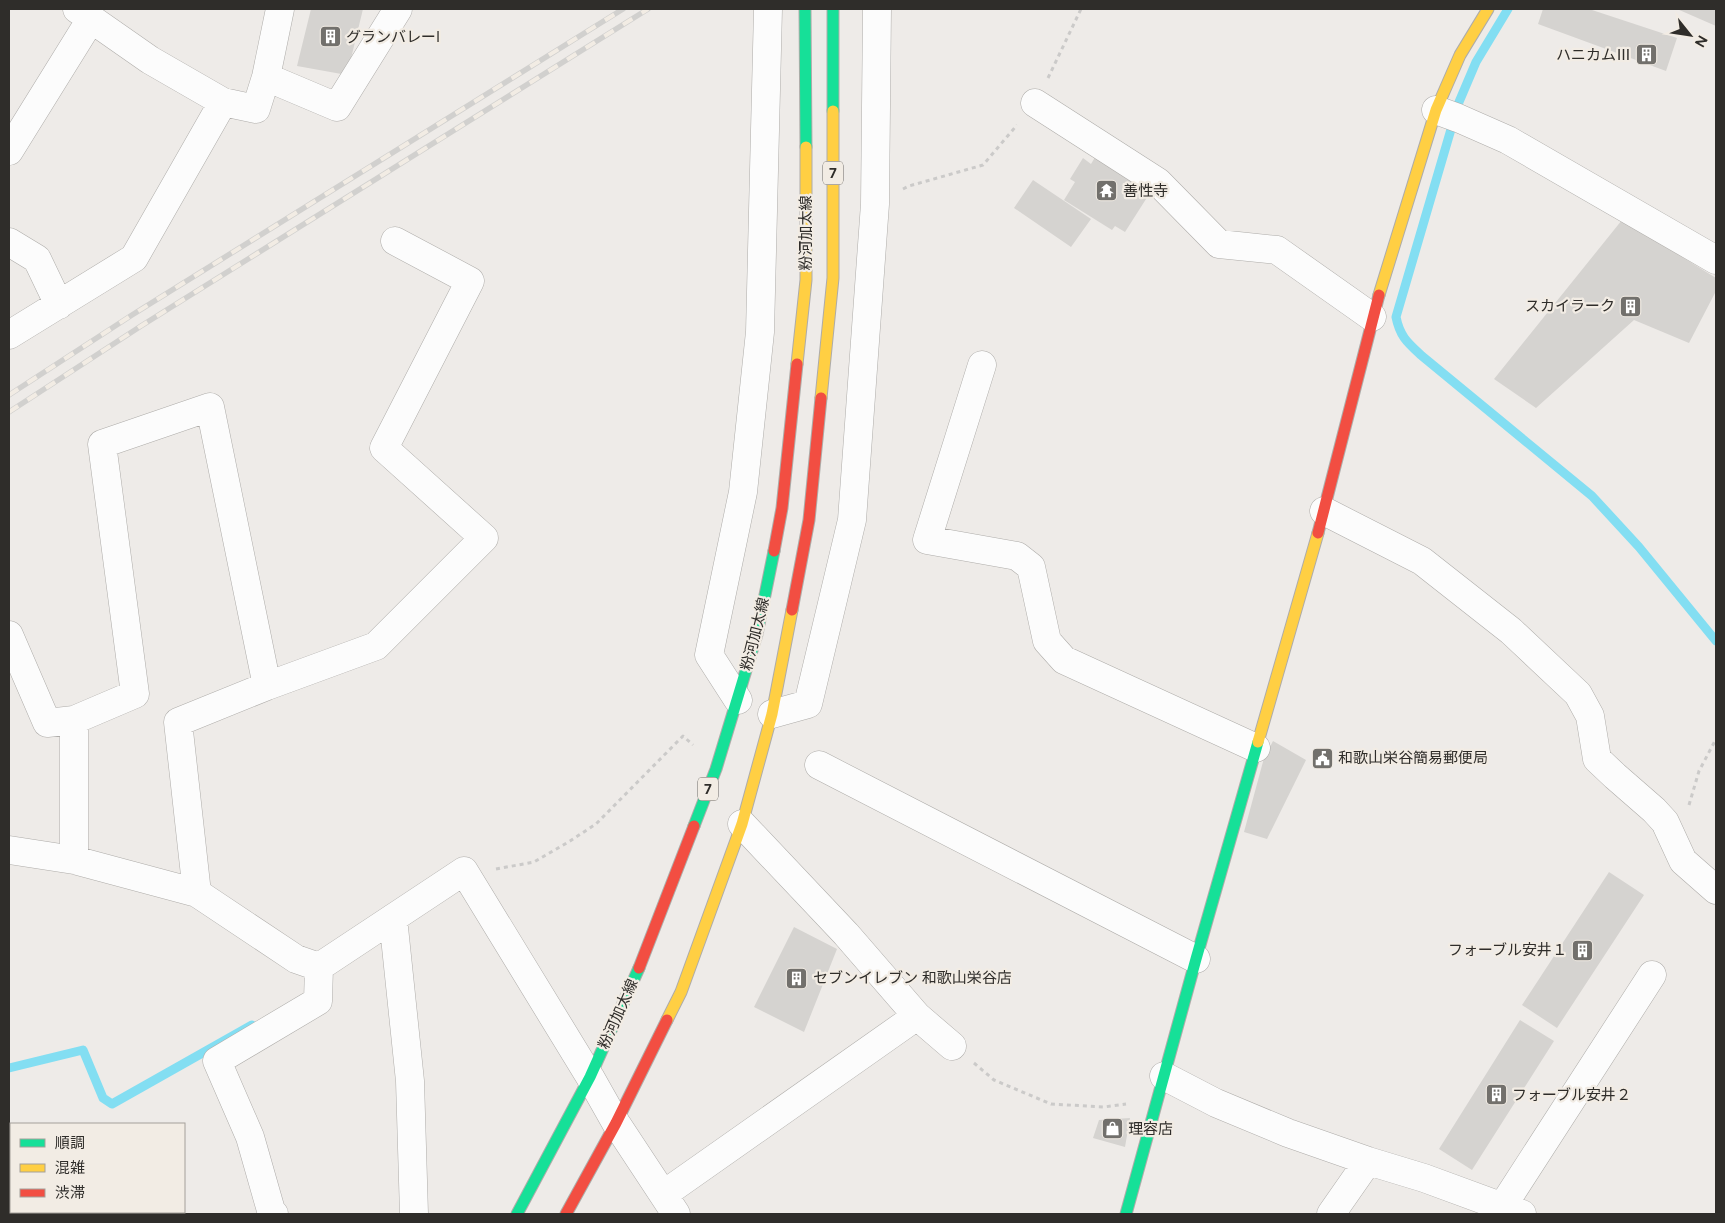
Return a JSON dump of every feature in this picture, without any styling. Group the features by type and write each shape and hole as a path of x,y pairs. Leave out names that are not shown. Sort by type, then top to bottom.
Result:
{"main road":[{"name":"粉河加太線","path":"517,1214 590,1077 640,966 716,769 757,634 782,508 806,280 805,9"},
{"name":"粉河加太線","path":"566,1214 616,1123 681,992 742,824 772,714 809,520 833,278 833,9"},
{"path":"1126,1214 1196,959 1324,511 1372,317 1447,114 1460,55 1488,9"}],"street":[{"path":"9,150 84,14 150,60 223,102 256,110 266,77 280,9"},
{"path":"266,77 337,107 398,9"},
{"path":"738,700 709,655 743,492 760,332 768,9"},
{"path":"772,714 808,704 852,520 875,204 877,9"},
{"path":"9,335 134,258 223,102"},
{"path":"1036,103 1158,182 1219,244 1277,250 1372,317"},
{"path":"1447,114 1508,140 1716,260"},
{"path":"197,893 178,722 267,686 376,646 484,538 384,448 470,281 395,241"},
{"path":"9,242 37,258 59,305"},
{"path":"982,365 927,540 1017,556 1031,567 1047,641 1064,660 1256,748"},
{"path":"9,636 48,723 74,720 135,694 102,444 210,407 267,686"},
{"path":"1324,511 1422,561 1511,631 1578,694 1590,716 1598,759 1665,822 1683,861 1716,890"},
{"path":"74,720 74,860"},
{"path":"819,765 1196,959"},
{"path":"742,824 846,934 918,1016 952,1046"},
{"path":"9,850 74,860 197,893 296,959 319,967"},
{"path":"319,967 464,871 616,1123 670,1204 918,1016"},
{"path":"394,918 410,1081 414,1214"},
{"path":"274,1214 272,1214 250,1137 217,1061 318,1001 319,967"},
{"path":"1161,1088 1216,1103 1279,1129 1512,1210 1652,975"},
{"path":"1331,1214 1368,1161"}],"path":[{"path":"875,204 909,186 983,165 1036,103 1081,9"},
{"path":"464,871 485,871 534,862 570,841 596,824 683,736 716,769"},
{"path":"1675,844 1686,817 1699,772 1716,739"},
{"path":"952,1046 994,1080 1051,1104 1104,1107 1161,1088"}],"building":[{"name":"グランバレーI","path":"311,9 363,9 347,75 297,66"},
{"name":"ハニカムⅢ","path":"1543,9 1589,9 1677,38 1666,71 1538,24"},
{"path":"1677,9 1716,9 1716,26"},
{"path":"1100,149 1155,185 1125,232 1115,226 1112,230 1064,200 1075,182 1070,179 1083,158 1091,164"},
{"path":"1033,180 1091,219 1071,247 1014,208"},
{"name":"スカイラーク","path":"1622,220 1716,278 1716,291 1689,343 1634,320 1536,408 1494,379"},
{"path":"1273,741 1306,760 1267,839 1244,832 1264,758"},
{"name":"フォーブル安井１","path":"1609,872 1644,895 1557,1028 1522,1005"},
{"name":"セブンイレブン 和歌山栄谷店","path":"794,927 837,949 804,1032 754,1007"},
{"name":"フォーブル安井２","path":"1520,1020 1554,1041 1472,1170 1439,1149"},
{"name":"理容店","path":"1130,1118 1125,1147 1093,1138 1099,1120"}],"waterway":[{"path":"1508,9 1476,62 1459,102 1396,317 1398,324 1405,339 1422,356 1592,496 1639,547 1716,641"},
{"path":"9,1068 83,1050 103,1098 112,1104 252,1025"}],"railway":[{"path":"9,395 132,315 623,9"},
{"path":"9,412 141,326 648,9"}],"traffic: fast":[{"path":"805,9 806,147"},
{"path":"833,9 833,111"},
{"path":"694,826 716,769 757,634 774,551"},
{"path":"1126,1214 1258,742"},
{"path":"517,1214 590,1077 639,968"}],"traffic: slow":[{"path":"1379,295 1436,110 1460,55 1488,9"},
{"path":"821,398 833,278 833,111"},
{"path":"797,364 806,280 806,147"},
{"path":"1258,742 1318,533"},
{"path":"667,1020 681,992 742,824 772,714 792,610"}],"traffic: jam":[{"path":"1318,533 1379,295"},
{"path":"774,551 782,508 797,364"},
{"path":"792,610 809,520 821,398"},
{"path":"639,968 694,826"},
{"path":"566,1214 616,1123 667,1020"}],"place":[{"name":"グランバレーI","path":"330,37"},
{"name":"ハニカムⅢ","path":"1647,55"},
{"name":"善性寺","path":"1107,191"},
{"name":"スカイラーク","path":"1631,306"},
{"name":"和歌山栄谷簡易郵便局","path":"1322,758"},
{"name":"フォーブル安井１","path":"1583,950"},
{"name":"セブンイレブン 和歌山栄谷店","path":"797,978"},
{"name":"フォーブル安井２","path":"1496,1095"},
{"name":"理容店","path":"1112,1129"}]}
